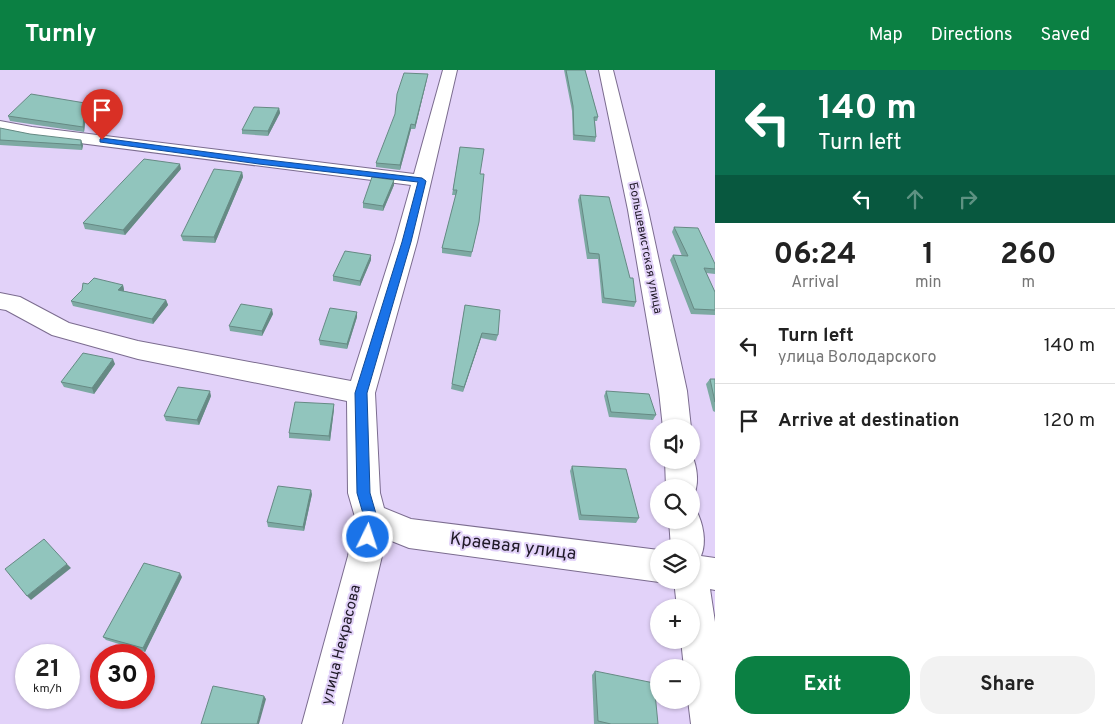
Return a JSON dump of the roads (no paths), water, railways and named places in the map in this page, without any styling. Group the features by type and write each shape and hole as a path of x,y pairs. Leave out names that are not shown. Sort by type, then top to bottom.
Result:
{"street":[{"name":"улица Некрасова","path":"322,724 365,556 371,517 364,493 361,393 406,242 450,70"},
{"name":"Большевистская улица","path":"606,70 638,210 673,391 676,419"},
{"path":"0,126 32,132 422,181"},
{"path":"0,301 12,303 61,329 138,350 361,393"},
{"name":"Краевая улица","path":"371,517 409,533 650,565"},
{"path":"700,572 715,574"},
{"path":"693,589 711,724"}]}
